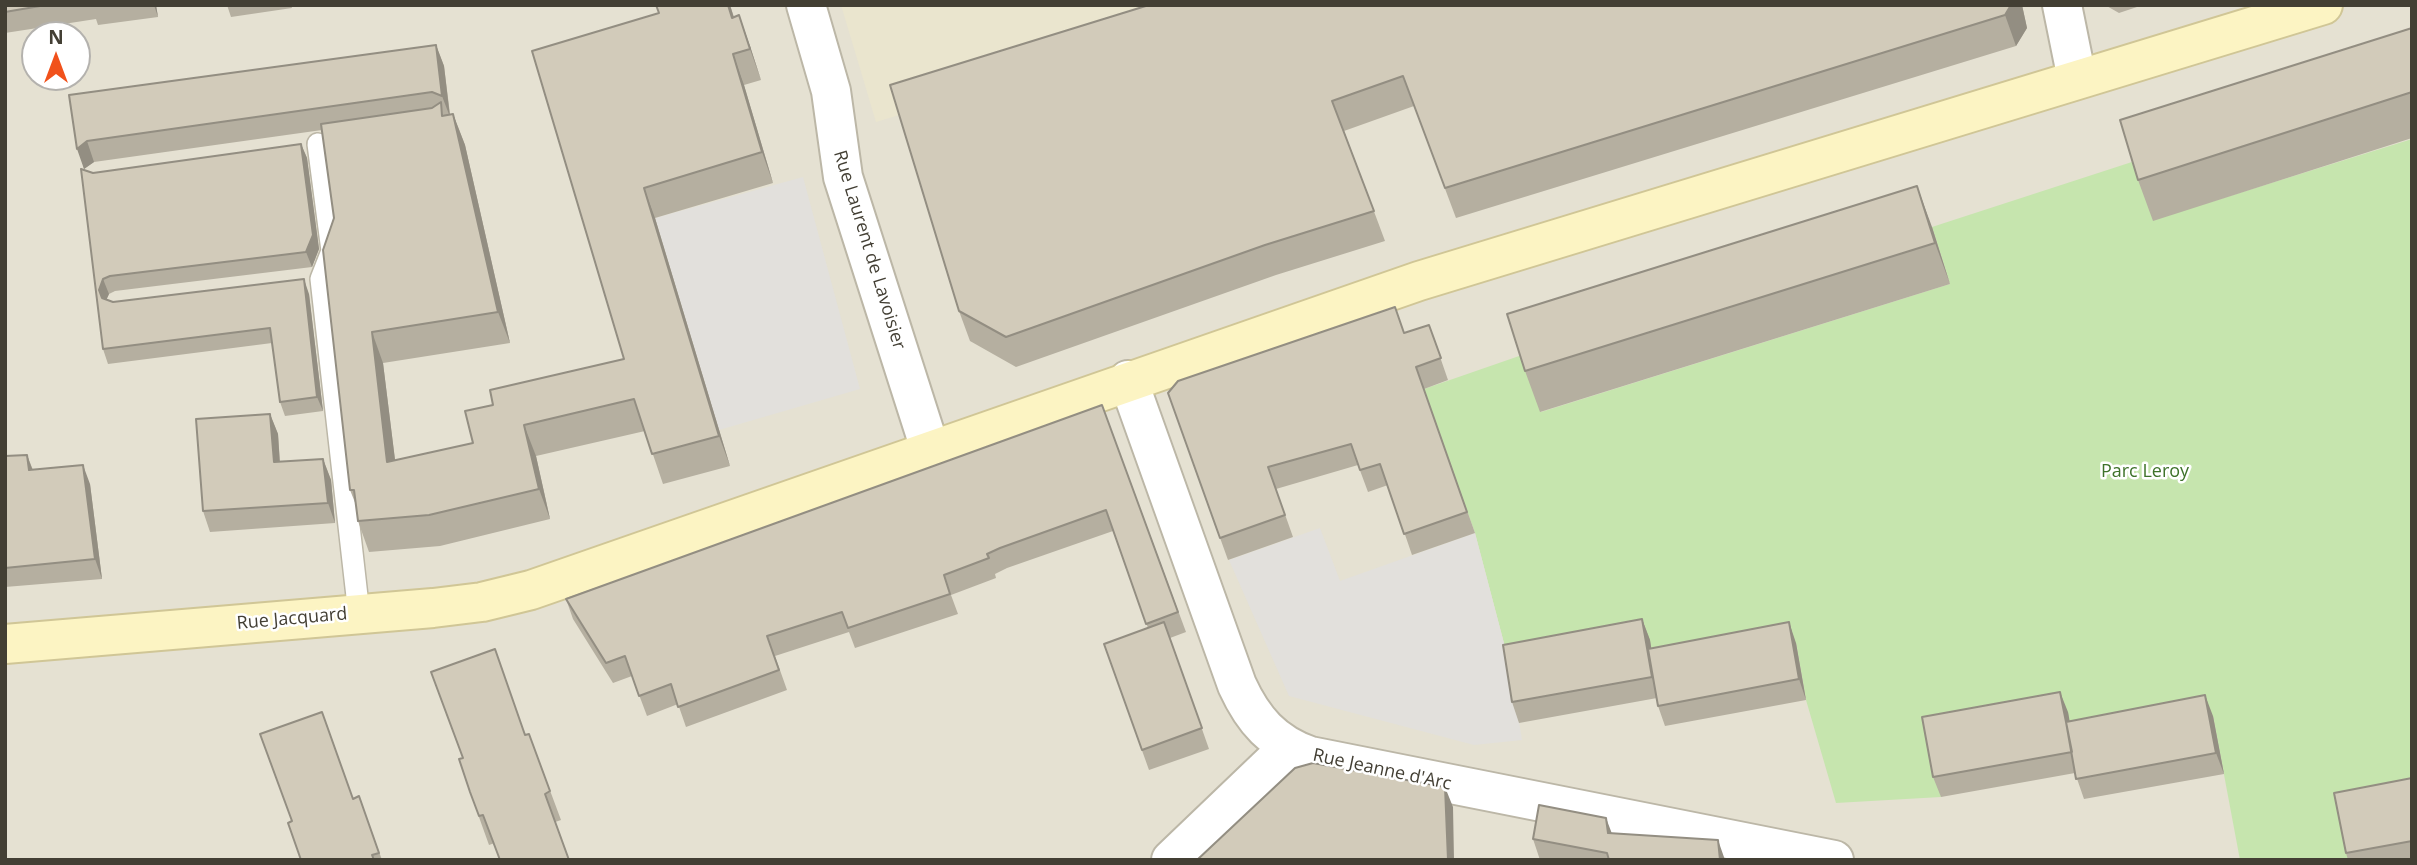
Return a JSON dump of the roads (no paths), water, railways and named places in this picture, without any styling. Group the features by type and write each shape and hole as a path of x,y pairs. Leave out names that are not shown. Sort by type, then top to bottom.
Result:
{"street":[{"name":"Rue Laurent de Lavoisier","path":"806,5 831,90 843,177 931,452"},
{"path":"2062,5 2077,79"},
{"name":"Rue Jacquard","path":"5,644 482,602 575,576 1128,380 1419,281 2323,5"},
{"name":"Rue Jeanne d'Arc","path":"1128,380 1237,685 1248,708 1262,727 1288,748 1310,756 1829,859"},
{"path":"1171,860 1288,748"}],"lane":[{"path":"292,148 345,140"},
{"path":"318,144 332,251 321,279 359,614"},
{"path":"294,282 321,279"}],"park label":[{"name":"Parc Leroy","path":"2145,472"}]}
